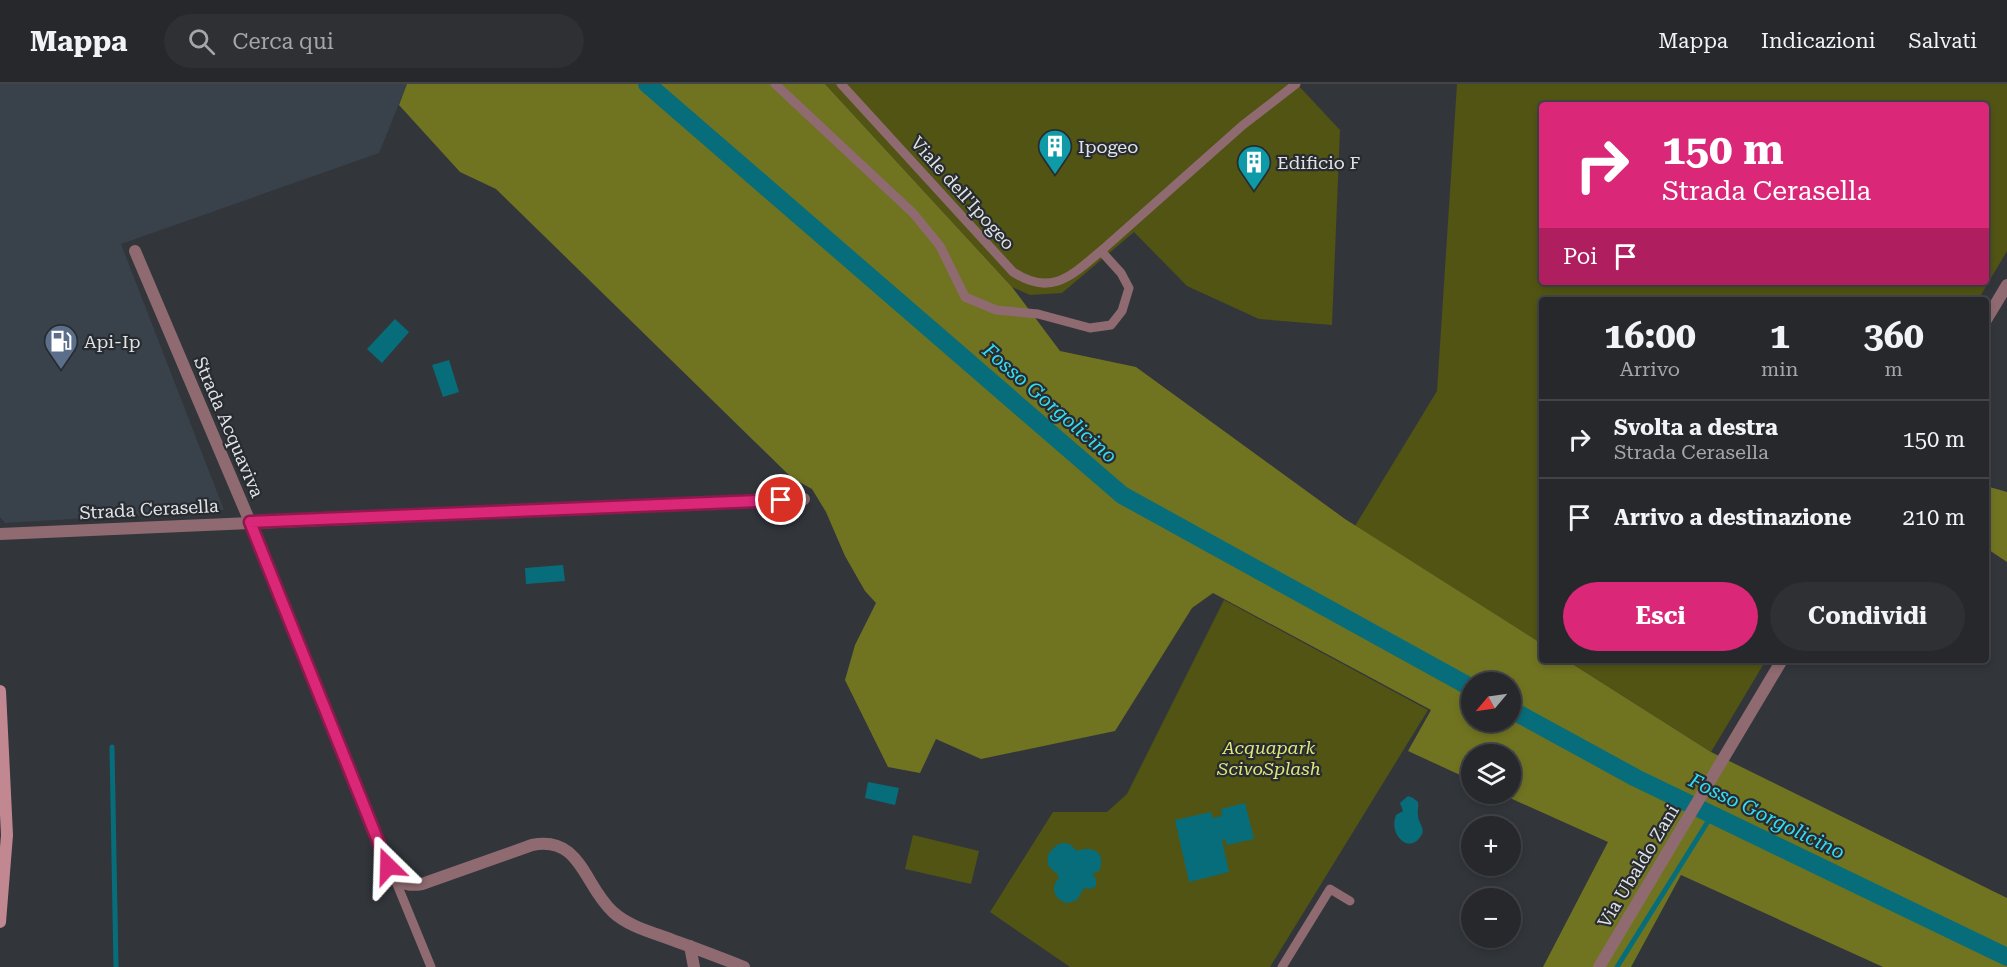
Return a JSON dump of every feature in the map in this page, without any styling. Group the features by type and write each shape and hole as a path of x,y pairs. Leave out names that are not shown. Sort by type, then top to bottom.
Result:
{"street":[{"name":"Strada Acquaviva","path":"135,251 250,522 394,877"},
{"path":"1989,315 2007,285"},
{"name":"Strada Cerasella","path":"0,534 804,500"},
{"name":"Via Ubaldo Zani","path":"1599,967 1780,663"},
{"path":"0,691 7,835 0,922"},
{"path":"394,877 406,885 422,884 532,845 556,844 572,856 598,895 615,914 644,929 744,967"},
{"path":"690,946 694,967"}],"lane":[{"path":"775,84 913,213 940,246 965,297 996,310 1038,314 1090,328 1111,325 1122,311 1129,288 1121,273 1101,251"},
{"name":"Viale dell'Ipogeo","path":"841,84 1013,272 1026,280 1052,283 1065,280 1078,271 1243,125 1296,84"},
{"path":"394,877 431,967"},
{"path":"1282,967 1330,889 1350,901"}],"shaded area":[{"path":"0,84 407,84 379,153 121,244 224,510 5,523 0,517"},
{"path":"407,84 825,84 1012,287 1060,351 1136,367 1345,519 1539,642 1539,663 1571,663 1711,752 2007,898 2007,967 1883,967 1681,875 1631,967 1543,967 1608,842 1521,803 1521,744 1461,744 1461,775 1408,751 1431,710 1213,593 1192,608 1115,731 981,759 936,739 920,773 888,767 845,680 855,645 876,603 865,591 845,556 826,512 812,489 792,478 496,189 460,172 399,105"},
{"path":"1989,487 2007,492 2007,562 1989,550"}],"green space":[{"path":"825,84 1297,84 1340,130 1332,325 1259,319 1187,286 1134,232 1062,293 1030,295 1012,287"},
{"path":"1457,84 2007,84 2007,251 1989,281 1989,102 1539,102 1539,285 1987,285 1980,297 1539,297 1539,642 1355,526 1437,391"},
{"name":"Acquapark ScivoSplash","path":"1224,600 1428,710 1270,967 1070,967 990,912 1053,812 1107,812 1127,794"},
{"path":"1571,663 1764,663 1711,752"},
{"path":"913,835 979,851 971,884 905,869"}],"water":[{"path":"395,319 409,332 382,363 367,349"},
{"path":"449,360 459,392 443,397 432,365"},
{"path":"563,565 565,581 526,584 525,568"},
{"path":"868,782 899,788 895,805 865,798"},
{"path":"1408,796 1418,802 1418,818 1423,830 1417,840 1412,843 1402,841 1395,830 1394,823 1396,815 1403,811 1400,803"},
{"path":"1245,803 1254,839 1227,845 1225,839 1222,840 1229,872 1189,882 1175,820 1211,812 1213,818 1222,816 1221,809"},
{"path":"1062,843 1070,844 1077,851 1093,850 1100,855 1101,859 1099,871 1092,874 1096,879 1096,886 1091,889 1084,888 1077,900 1068,903 1060,900 1055,894 1054,886 1059,878 1049,866 1048,861 1053,849"}],"waterway":[{"name":"Fosso Gorgolicino","path":"647,84 1122,495 1461,682"},
{"name":"Fosso Gorgolicino","path":"1521,715 1636,778 2007,957"},
{"path":"112,747 116,967"},
{"path":"1617,967 1712,815"}],"place":[{"name":"Ipogeo","path":"1055,175"},
{"name":"Edificio F","path":"1254,191"},
{"name":"Api-Ip","path":"61,370"}],"route":[{"path":"388,866 250,522 781,500"}]}
